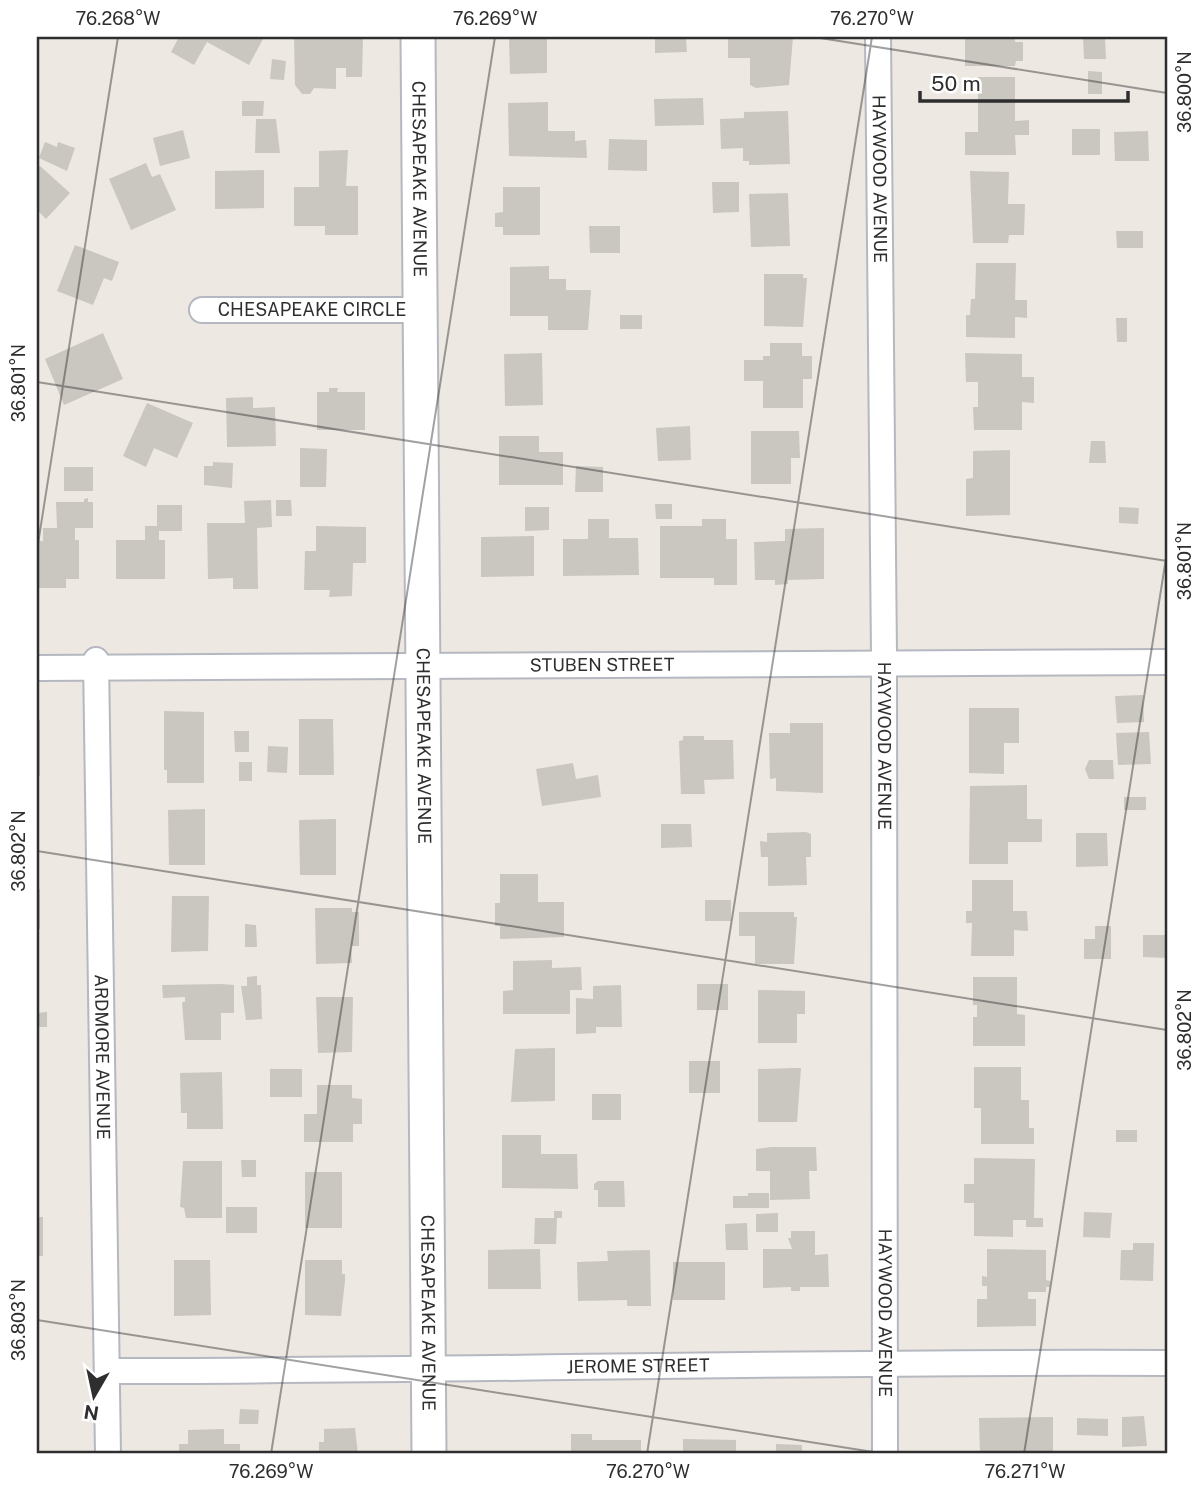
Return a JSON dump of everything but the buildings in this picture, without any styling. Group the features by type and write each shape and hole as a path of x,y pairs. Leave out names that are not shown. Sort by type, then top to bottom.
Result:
{"street":[{"name":"CHESAPEAKE AVENUE","path":"418,37 429,1454"},
{"name":"HAYWOOD AVENUE","path":"878,37 884,665 885,1454"},
{"name":"CHESAPEAKE CIRCLE","path":"202,310 422,310"},
{"name":"STUBEN STREET","path":"37,668 96,664 424,667 1167,662"},
{"name":"ARDMORE AVENUE","path":"96,664 108,1454"},
{"name":"JEROME STREET","path":"108,1371 429,1371 884,1362 1167,1363"}]}
